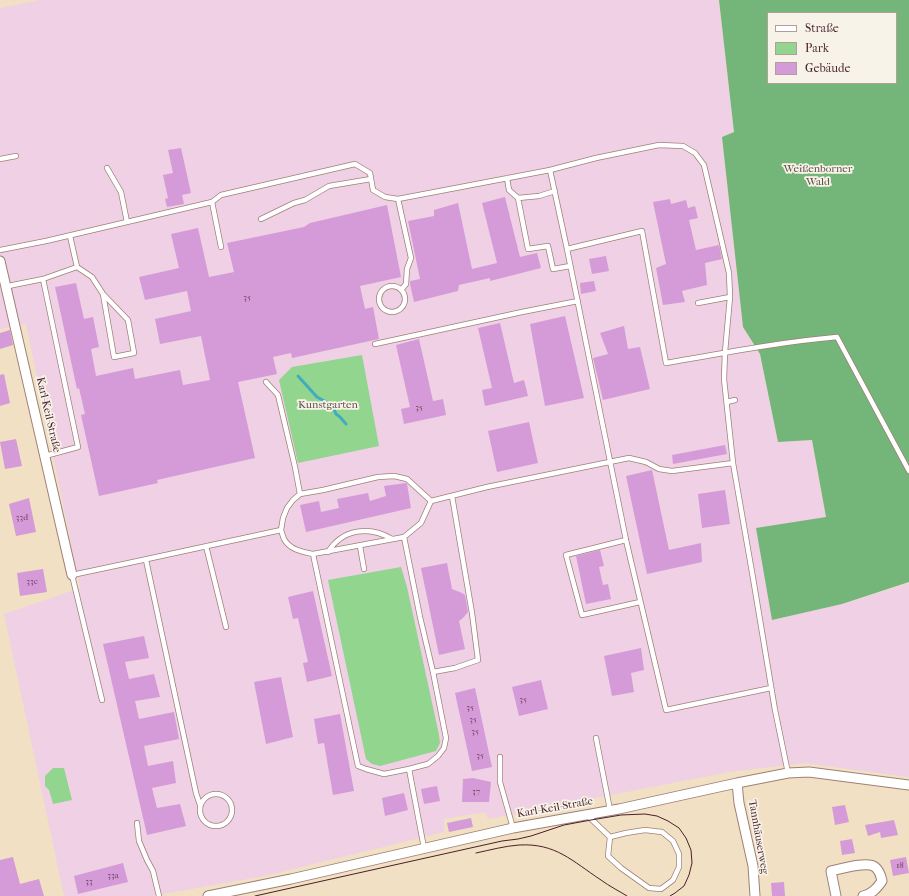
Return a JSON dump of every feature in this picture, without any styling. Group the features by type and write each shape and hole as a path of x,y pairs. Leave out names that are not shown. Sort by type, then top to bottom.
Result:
{"street":[{"name":"Karl-Keil-Straße","path":"0,261 72,575"},
{"name":"Karl-Keil-Straße","path":"208,896 291,879 513,828 610,810 788,773 809,772 909,785"},
{"name":"Tannhäuserweg","path":"737,783 753,866 755,896"},
{"path":"836,896 831,871 866,864 875,866 882,880 878,888 869,895 863,896"}],"lane":[{"path":"0,250 70,236 212,202 221,194 355,164 370,174 373,190 385,197 398,199 550,170 596,158 659,145 683,146 695,153 704,165 729,273 730,297 724,378 733,463 754,578 771,688 788,773"},
{"path":"0,159 16,156"},
{"path":"107,168 121,192 127,222"},
{"path":"550,170 626,540 666,710 771,688"},
{"path":"507,178 509,190 518,198 528,249 548,246 553,269 570,266"},
{"path":"261,219 294,203 305,200 329,186 371,179"},
{"path":"518,198 539,196 554,191"},
{"path":"431,193 433,199"},
{"path":"398,199 411,258 407,269 406,284 401,290"},
{"path":"212,202 221,247"},
{"path":"567,250 642,231 666,363 749,348 806,340 837,338 909,471"},
{"path":"70,236 77,267 92,277 103,294 128,320 134,353 114,357 103,294"},
{"path":"6,287 43,279 77,267"},
{"path":"43,279 78,447 45,456"},
{"path":"393,286 401,290 405,297 403,305 400,309 397,311 389,311 382,307 380,295 385,288 393,286"},
{"path":"698,303 730,297"},
{"path":"375,344 578,301"},
{"path":"266,382 278,395 300,494"},
{"path":"727,402 735,400"},
{"path":"431,501 487,487 629,458 646,462 659,469 672,471 733,463"},
{"path":"394,476 407,479 431,501 421,523 404,537 392,540 313,554 301,552 290,546 284,539 281,530 283,518 287,508 300,494 378,477 394,476"},
{"path":"433,672 455,668 478,660 472,612 452,496"},
{"path":"102,700 72,575 281,530"},
{"path":"328,552 332,545 350,533 370,531 384,534 392,540"},
{"path":"313,554 358,766 373,772 384,774 428,764 438,756 444,748 446,738 404,537"},
{"path":"626,540 566,555 582,615 640,602"},
{"path":"206,546 226,627"},
{"path":"360,546 364,570"},
{"path":"146,560 196,794 200,805 200,814 208,824 214,826 225,823 228,820 232,810 228,799 220,794 214,793 205,798 200,805"},
{"path":"596,738 610,810"},
{"path":"500,757 500,782 513,828"},
{"path":"409,769 424,848"},
{"path":"586,814 610,837"},
{"path":"137,823 139,841 153,871 159,896"},
{"path":"645,830 662,832 673,841 679,854 680,867 673,880 661,889 649,888 636,880 620,868 608,856 610,837 645,830"}],"shaded area":[{"path":"40,0 719,0 734,132 722,137 743,327 760,354 778,442 812,440 826,517 772,620 842,604 909,583 909,777 804,763 729,772 488,819 485,812 444,819 444,832 265,876 152,896 64,896 4,614 80,588 26,324 0,329 0,8"}],"green space":[{"name":"Weißenborner Wald","path":"719,0 909,0 909,582 842,604 772,620 756,528 826,517 812,440 778,442 760,354 743,327 722,137 734,132"},
{"name":"Kunstgarten","path":"362,355 379,446 298,463 279,380 292,367"},
{"path":"401,567 407,587 440,743 436,751 380,766 372,764 366,759 328,580"},
{"path":"53,768 64,768 72,800 53,804 49,790 45,786 45,776"}],"building":[{"path":"181,148 191,193 182,195 184,204 167,207 165,199 168,198 163,175 173,173 168,150"},
{"path":"505,197 520,257 537,253 541,268 490,281 490,278 459,285 458,291 414,302 410,281 420,279 408,221 434,216 434,210 458,203 472,269 497,263 482,203"},
{"path":"670,199 671,204 686,200 688,208 695,206 698,218 689,220 696,250 719,245 722,259 705,263 707,285 682,291 685,302 663,305 656,268 666,264 653,202"},
{"path":"387,205 401,277 360,286 365,309 373,307 379,339 292,358 291,353 273,357 277,374 238,382 255,458 157,480 158,483 99,496 81,415 85,414 79,388 77,389 55,287 76,283 84,319 93,317 99,347 91,349 96,376 133,368 135,379 180,370 183,385 210,380 201,336 160,344 155,319 191,311 187,291 145,300 139,277 179,268 171,234 198,228 209,277 234,272 227,243 304,227 310,223"},
{"path":"606,256 609,271 592,274 589,259"},
{"path":"594,281 596,291 581,294 580,283"},
{"path":"565,316 584,398 545,406 530,324"},
{"path":"500,323 514,383 524,380 528,396 485,406 482,390 492,388 478,328"},
{"path":"624,326 628,349 640,347 650,389 603,400 593,358 608,354 600,333"},
{"path":"10,330 13,345 0,349 0,333"},
{"path":"419,339 433,401 443,399 446,415 404,424 401,409 410,407 396,345"},
{"path":"4,374 10,403 0,406 0,375"},
{"path":"529,422 538,463 497,472 488,431"},
{"path":"16,439 22,466 5,469 0,442"},
{"path":"725,445 727,454 673,464 672,455"},
{"path":"652,470 669,550 701,543 702,562 647,574 626,476"},
{"path":"406,483 411,508 306,532 300,505 319,501 321,512 339,508 337,499 368,493 370,501 386,496 384,486"},
{"path":"725,490 730,524 702,528 698,494"},
{"path":"29,498 36,532 16,536 9,504"},
{"path":"600,550 604,566 599,567 603,585 608,584 611,599 586,604 576,556"},
{"path":"447,563 452,589 465,595 468,612 459,621 465,649 439,655 421,568"},
{"path":"43,569 47,592 20,596 17,573"},
{"path":"313,591 332,676 307,682 303,663 308,662 298,618 293,619 288,597"},
{"path":"144,636 149,658 125,662 129,679 154,674 160,697 135,701 139,719 174,712 179,739 144,746 148,766 173,761 176,783 152,788 157,808 180,804 186,826 147,835 103,644"},
{"path":"641,648 644,670 631,673 634,692 612,696 604,656"},
{"path":"281,677 293,737 266,744 254,682"},
{"path":"541,680 548,709 519,716 512,687"},
{"path":"475,688 492,767 472,771 455,693"},
{"path":"340,714 354,791 333,795 324,743 318,744 314,719"},
{"path":"473,778 491,782 489,802 462,802 463,779"},
{"path":"437,786 440,801 424,804 421,789"},
{"path":"404,793 408,810 385,816 382,798"},
{"path":"845,805 849,822 835,825 832,807"},
{"path":"471,818 473,827 449,832 447,823"},
{"path":"894,820 898,835 881,838 880,832 868,836 865,825"},
{"path":"852,839 855,853 842,855 840,841"},
{"path":"13,857 20,884 39,879 44,896 0,896 0,860"},
{"path":"906,857 909,873 893,876 890,860"},
{"path":"123,863 128,882 78,894 74,876"},
{"path":"784,882 785,896 772,896 771,883"}],"waterway":[{"path":"298,376 317,397 334,409 336,414 346,424"}],"tram line":[{"path":"255,896 502,841 518,839 564,825 621,815 645,814 657,816 679,828 686,838 691,850 692,863 684,886 670,896"},
{"path":"476,853 519,845 532,845 554,850 627,896"}]}
